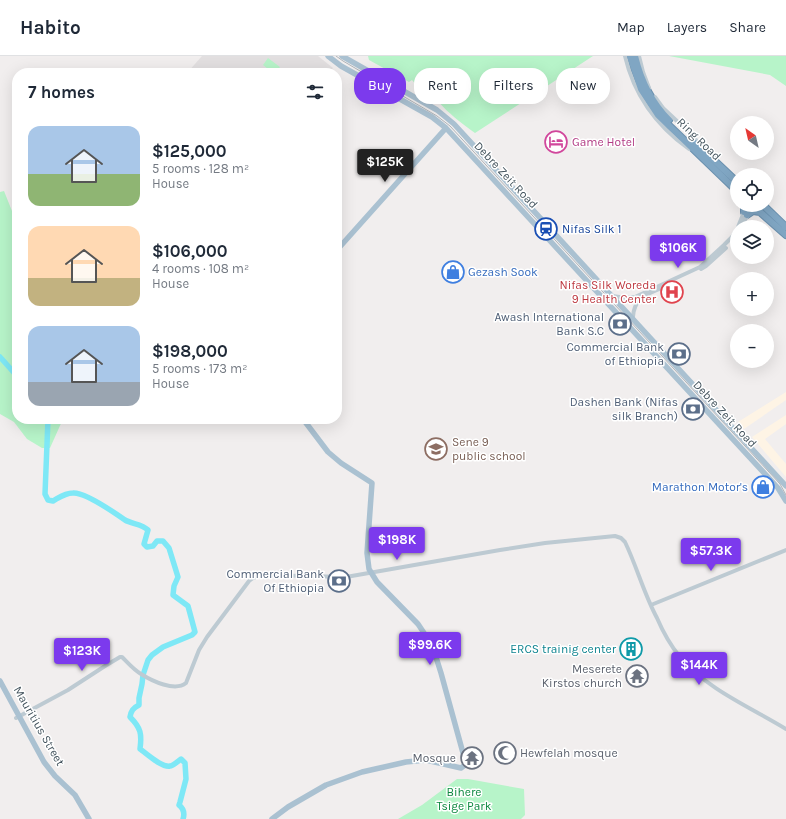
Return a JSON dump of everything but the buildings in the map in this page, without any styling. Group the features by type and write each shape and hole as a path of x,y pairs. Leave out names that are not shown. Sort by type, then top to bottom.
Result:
{"highway":[{"name":"Ring Road","path":"630,56 639,85 650,105 658,115 730,176"},
{"name":"Ring Road","path":"634,56 643,84 663,114 697,145 699,150 730,183"},
{"path":"760,212 786,235"},
{"path":"770,212 786,227"}],"main road":[{"name":"Debre Zeit Road","path":"328,56 341,66 432,117 446,128 778,488 786,501"},
{"name":"Debre Zeit Road","path":"342,56 437,110 447,118 786,486"},
{"path":"342,244 446,128"},
{"path":"272,819 288,807 326,785 362,772 406,762 426,760 461,768 464,767 465,761 441,672 430,642 414,620 370,574 367,563 367,553 372,483 341,463 328,452 307,424"},
{"name":"Mauritius Street","path":"0,681 18,717"},
{"name":"Mauritius Street","path":"0,687 46,766 75,795 88,819"}],"street":[{"path":"625,56 638,92 655,118 685,145 699,150"},
{"path":"639,56 647,82 657,100 663,108 694,137 699,150"},
{"path":"632,318 636,302 640,298 704,264 724,246 730,238"},
{"path":"612,296 627,298 635,297 662,286 706,266 730,243"},
{"path":"18,717 68,690 120,657 122,657 140,674 171,687 183,686 186,683 199,650 207,637 249,581 262,575 346,577 545,543 617,537 623,540 627,546 660,625 674,649 692,670 718,690 786,729"},
{"path":"651,605 786,550"}],"shaded area":[{"path":"202,56 318,56 333,68 191,68"},
{"path":"786,392 786,400 744,429 738,422"},
{"path":"786,415 786,424 765,439 786,464 786,477 752,437"}],"green space":[{"path":"368,56 593,56 575,68 556,68 556,80 548,85 548,68 479,68 479,104 519,104 475,133 453,116 441,104 471,104 471,68 414,68 414,82 412,80 409,82 406,80 406,68 384,68 369,60"},
{"path":"669,56 786,56 786,86 770,75"},
{"path":"268,58 280,67 267,68 263,65"},
{"path":"4,191 12,211 12,421 0,414 0,192"},
{"path":"16,424 61,424 50,448 42,448 27,439"},
{"name":"Bihere Tsige Park","path":"457,779 468,779 524,789 525,815 521,819 398,819 422,805"}],"waterway":[{"path":"0,357 12,370"},
{"path":"48,424 45,494 48,500 53,501 70,493 85,496 125,520 143,526 148,530 144,544 147,547 153,546 157,541 163,541 169,548 178,577 174,586 173,595 188,606 195,632 192,635 163,647 148,660 143,675 139,705 135,707 130,717 139,728 141,739 140,749 163,765 170,766 181,759 185,763 186,779 179,805 184,811 183,819"}],"tram line":[{"path":"336,56 437,116 450,126 780,484 786,495"}],"place":[{"name":"Game Hotel","path":"556,142"},
{"name":"Nifas Silk 1","path":"546,229"},
{"name":"Gezash Sook","path":"453,272"},
{"name":"Nifas Silk Woreda 9 Health Center","path":"672,292"},
{"name":"Awash International Bank S.C","path":"620,324"},
{"name":"Commercial Bank of Ethiopia","path":"679,354"},
{"name":"Dashen Bank (Nifas silk Branch)","path":"693,409"},
{"name":"Sene 9 public school","path":"436,449"},
{"name":"Marathon Motor's","path":"763,487"},
{"name":"Commercial Bank Of Ethiopia","path":"339,581"},
{"name":"ERCS trainig center","path":"631,649"},
{"name":"Meserete Kirstos church","path":"637,676"},
{"name":"Hewfelah mosque","path":"505,753"},
{"name":"Mosque","path":"472,758"}]}
